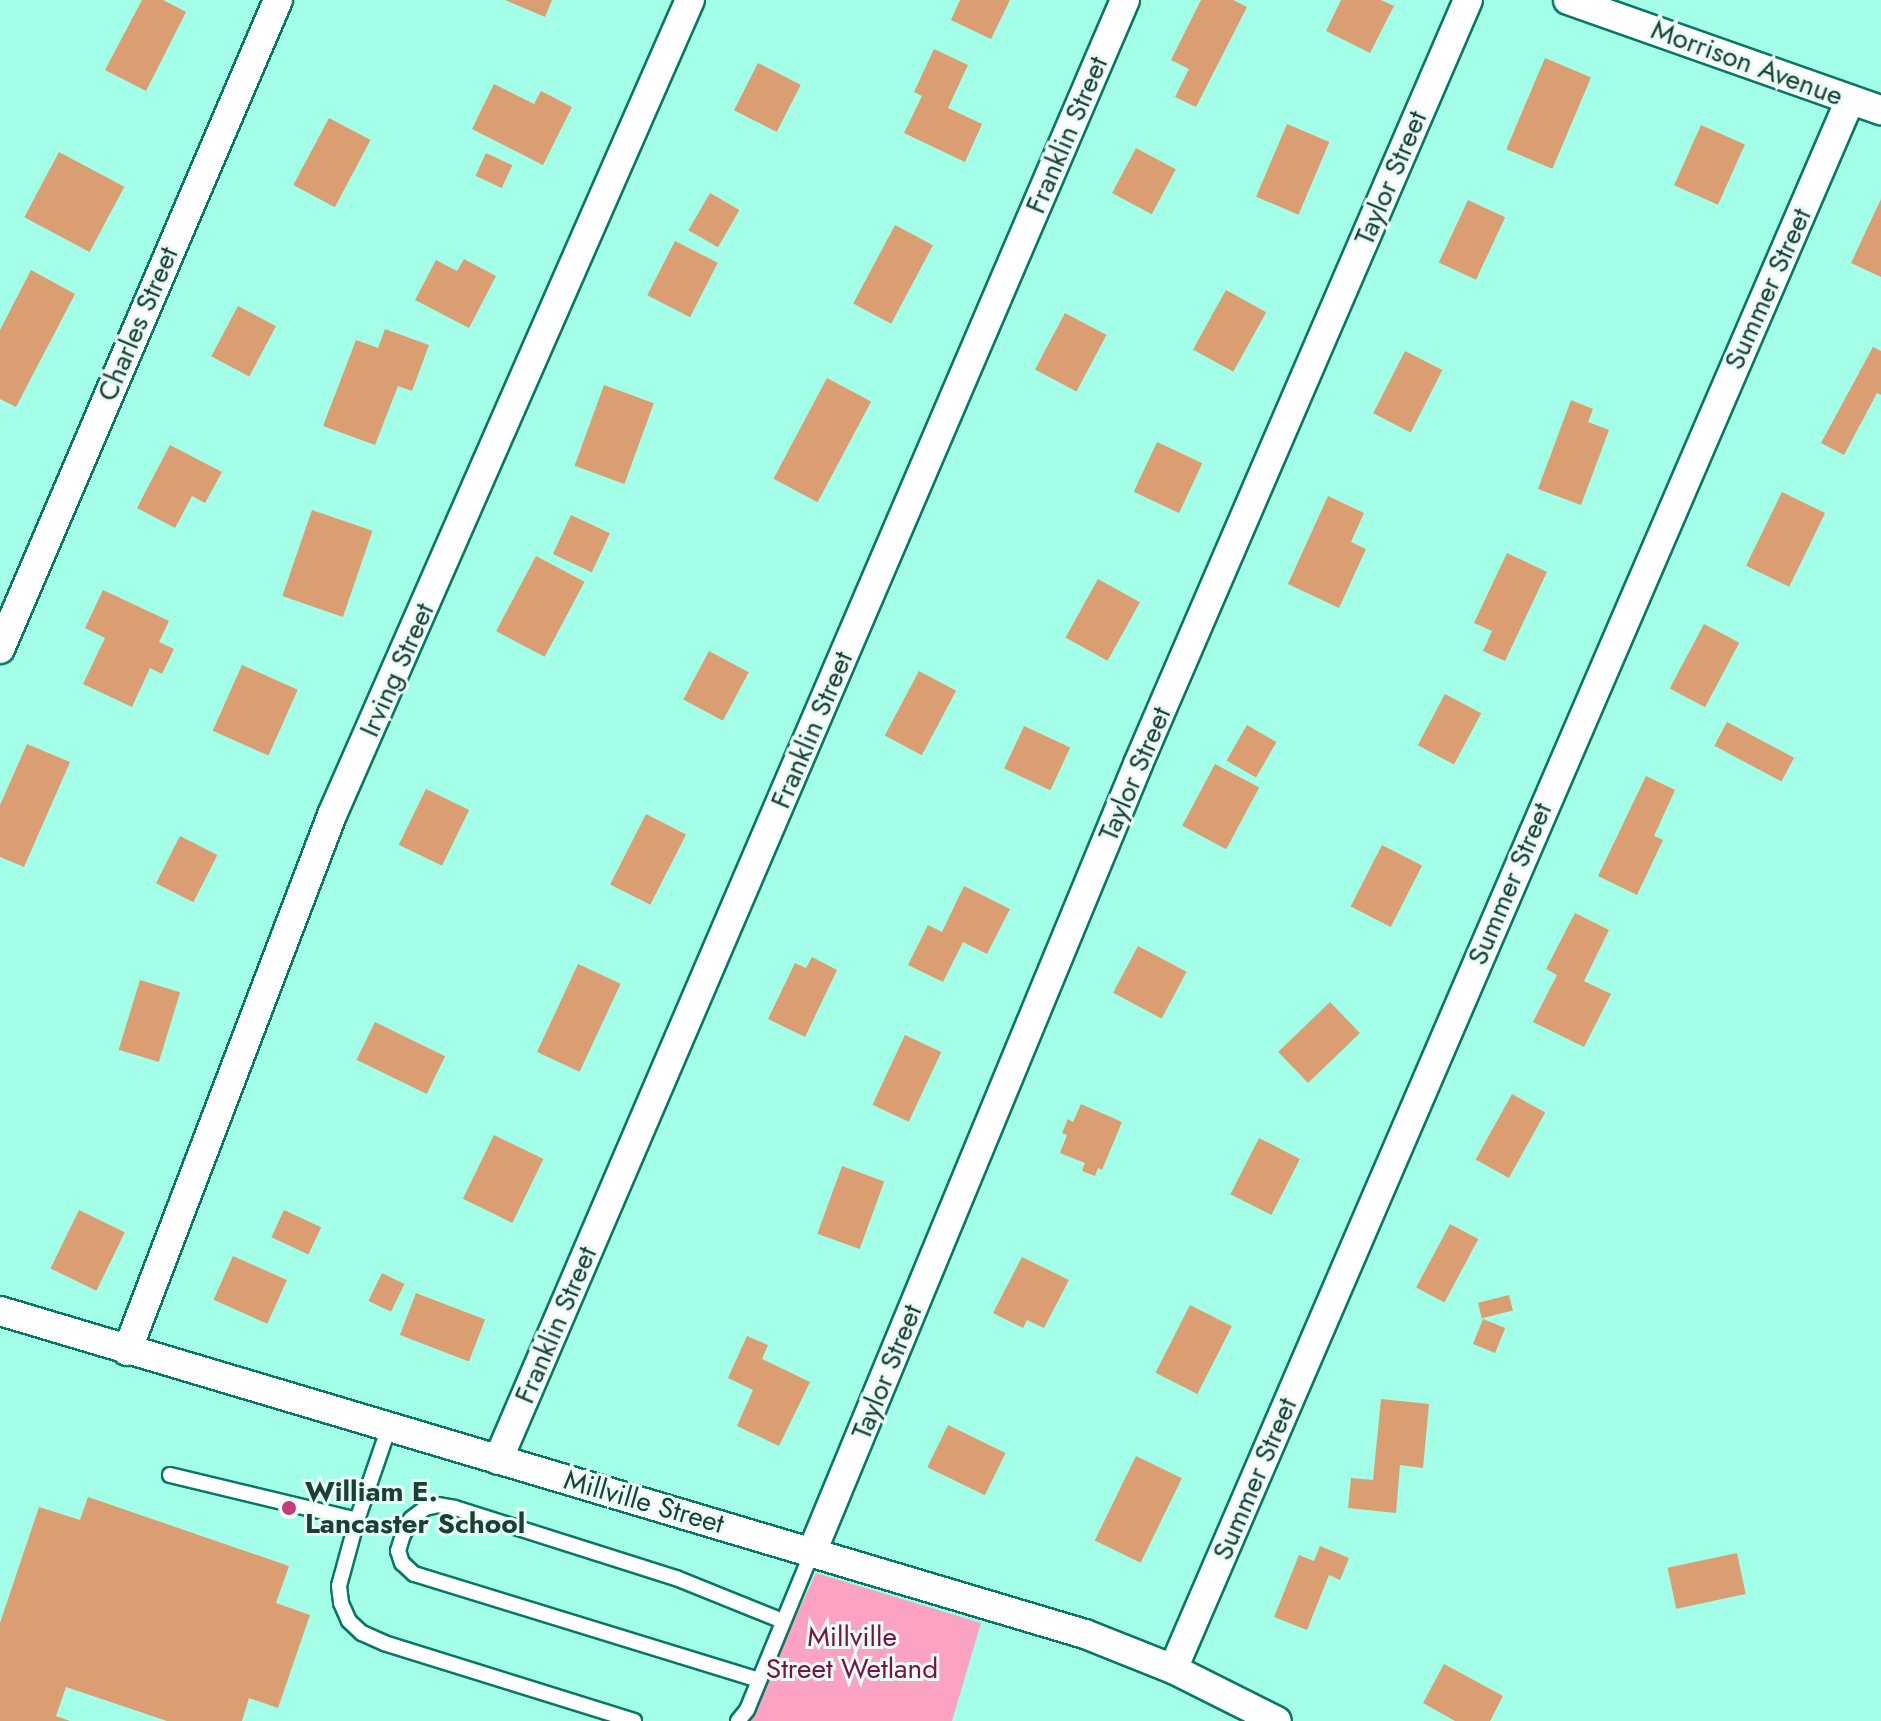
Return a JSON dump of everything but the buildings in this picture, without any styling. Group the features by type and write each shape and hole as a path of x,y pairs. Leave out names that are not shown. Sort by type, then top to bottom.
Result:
{"street":[{"name":"Charles Street","path":"0,649 278,0"},
{"name":"Irving Street","path":"127,1351 332,815 690,0"},
{"name":"Franklin Street","path":"498,1460 1125,0"},
{"name":"Taylor Street","path":"812,1552 1138,764 1468,0"},
{"name":"Morrison Avenue","path":"1568,0 1881,110"},
{"name":"Summer Street","path":"1173,1669 1850,100"},
{"name":"Millville Street","path":"0,1311 1072,1630 1173,1669 1271,1720"}],"lane":[{"path":"389,1427 357,1520 339,1586 341,1603 349,1621 362,1633 384,1643 634,1721"},
{"path":"170,1475 357,1520"},
{"path":"759,1680 414,1574 402,1563 398,1551 403,1535 411,1519 425,1508 438,1505 455,1508 676,1578 783,1621"},
{"path":"743,1716 812,1552"}],"green space":[{"name":"Millville Street Wetland","path":"816,1573 981,1623 952,1721 748,1721"}],"place":[{"name":"William E. Lancaster School","path":"289,1508"}]}
